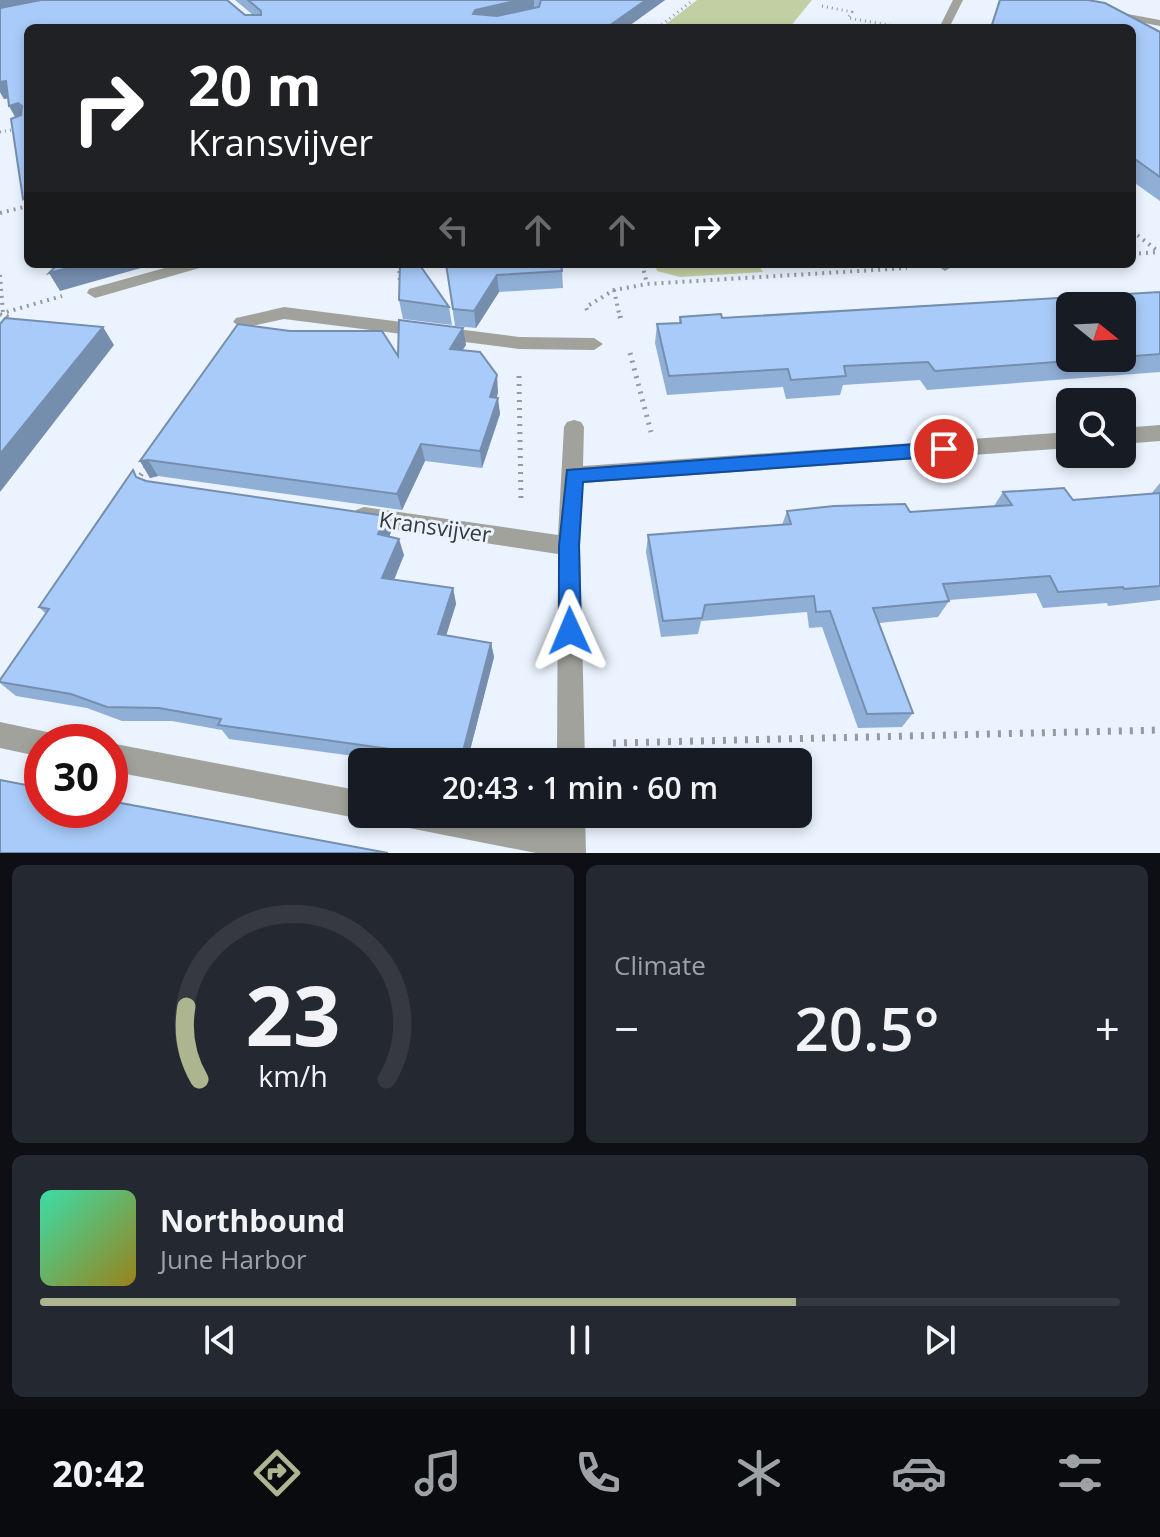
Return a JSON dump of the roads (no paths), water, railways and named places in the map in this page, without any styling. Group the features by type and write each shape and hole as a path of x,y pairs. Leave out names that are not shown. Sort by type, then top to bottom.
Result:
{"street":[{"path":"946,24 958,0"},
{"path":"1087,10 1160,23"},
{"path":"95,293 183,268"},
{"path":"242,322 284,313 519,343 594,344"},
{"path":"572,748 569,546 574,427"},
{"path":"1136,435 1160,433"},
{"path":"574,475 1056,441"},
{"name":"Kransvijver","path":"347,514 569,546"},
{"path":"0,735 24,740"},
{"path":"128,760 348,802"},
{"path":"474,828 571,849 571,828"}]}
